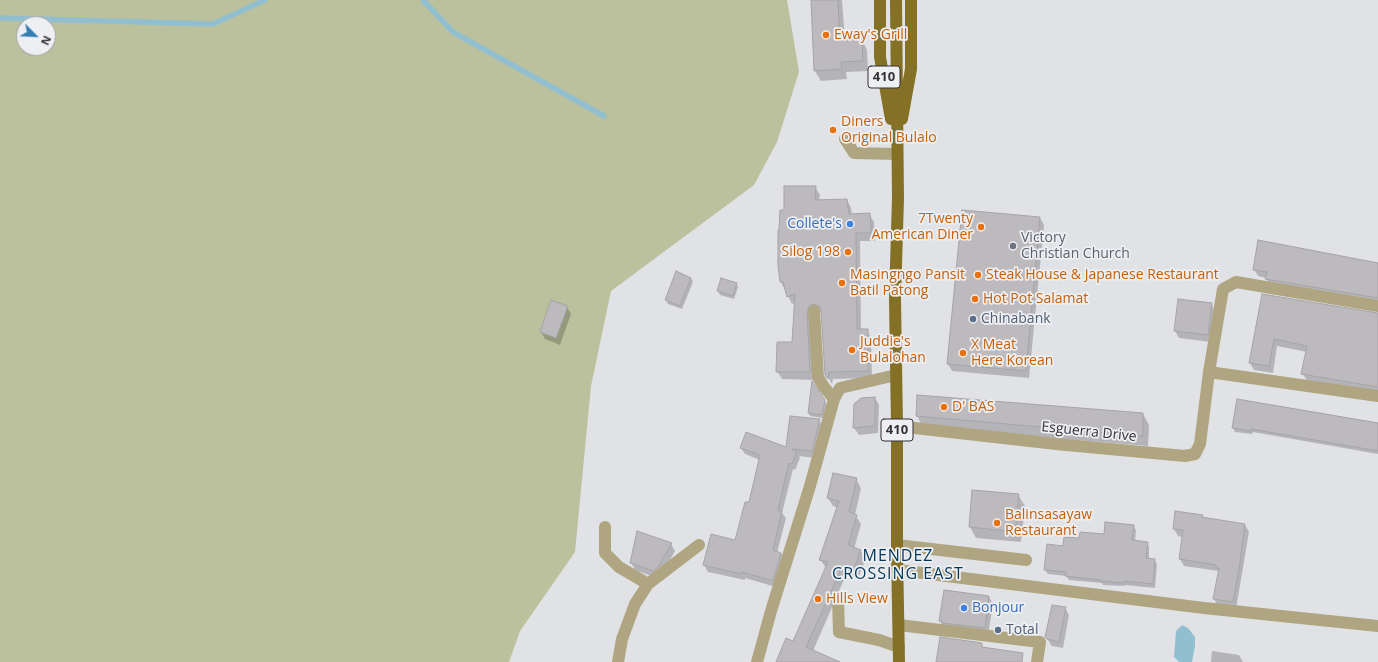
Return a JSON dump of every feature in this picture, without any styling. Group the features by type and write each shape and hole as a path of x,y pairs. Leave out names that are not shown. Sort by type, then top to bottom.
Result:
{"main road":[{"name":"410","path":"880,0 880,58 897,154 898,198 895,299 899,662"},
{"path":"896,0 897,154"},
{"name":"410","path":"897,154 911,69 911,0"}],"street":[{"path":"845,139 854,153 897,154"},
{"name":"Esguerra Drive","path":"897,426 1056,444 1185,456 1195,454 1200,444 1209,372 1224,289 1236,282 1378,306"},
{"path":"814,311 818,377 834,399"},
{"path":"1209,372 1378,396"},
{"path":"757,662 771,611 810,486 834,399 840,388 896,375"},
{"path":"605,527 606,553 619,567 648,584"},
{"path":"618,662 622,638 635,604 648,584 699,545"},
{"path":"897,545 1026,560"},
{"path":"898,570 1204,608 1378,626"},
{"path":"838,600 839,632 879,640 900,647"},
{"path":"899,625 1040,642 1037,662"}],"green space":[{"path":"0,0 787,0 799,72 777,142 754,185 611,291 591,386 575,552 520,631 509,662 0,662"}],"water":[{"path":"1182,625 1188,628 1195,637 1192,662 1179,662 1174,657 1176,631"}],"building":[{"name":"Eway's Grill","path":"811,0 838,0 840,40 862,39 863,61 841,62 842,69 814,71"},
{"path":"784,186 816,186 815,200 847,199 849,214 870,213 871,233 856,233 857,329 868,329 868,371 829,372 828,379 825,375 821,311 820,307 814,304 810,305 807,311 810,372 776,372 777,342 792,342 795,294 787,297 783,282 780,282 778,266 778,230 780,210 784,210"},
{"path":"962,210 1040,217 1026,371 947,364"},
{"path":"1258,240 1378,263 1378,298 1265,279 1267,272 1253,270"},
{"path":"676,271 691,278 680,306 665,300"},
{"path":"721,278 737,283 733,296 717,291"},
{"path":"1262,294 1378,313 1378,387 1301,374 1307,346 1274,339 1269,366 1249,363"},
{"path":"1178,299 1212,303 1208,335 1174,331"},
{"path":"551,300 568,306 556,338 540,332"},
{"path":"812,381 825,400 822,415 808,413"},
{"path":"917,395 1143,413 1143,436 916,416"},
{"path":"875,397 875,426 853,428 854,404 861,398"},
{"path":"1237,399 1378,423 1378,451 1251,429 1251,431 1232,428"},
{"path":"790,416 820,419 812,451 792,449 797,451 792,464 789,463 778,510 782,511 773,550 781,553 773,581 742,572 741,574 703,565 711,534 735,540 745,502 749,502 760,455 740,448 746,432 786,447"},
{"path":"833,473 857,478 849,512 857,515 848,545 861,550 853,571 842,567 806,647 840,662 776,662 786,638 793,641 828,562 819,560 839,501 827,498"},
{"path":"972,490 1019,494 1015,532 969,527"},
{"path":"1175,511 1245,524 1233,602 1213,599 1219,568 1216,568 1216,565 1179,559 1183,530 1173,529"},
{"path":"1105,522 1134,525 1132,540 1148,542 1146,558 1155,559 1153,584 1124,581 1123,583 1100,581 1065,576 1066,572 1044,570 1047,544 1063,546 1064,537 1079,538 1080,532 1104,534"},
{"path":"637,531 672,543 658,567 653,571 630,563"},
{"name":"Bonjour","path":"944,590 989,596 985,628 942,623 939,621"},
{"path":"1052,605 1066,607 1059,642 1047,639 1045,637"},
{"path":"940,637 982,643 982,647 1023,653 1022,662 936,662"}],"waterway":[{"path":"0,18 213,24 265,0"},
{"path":"423,0 453,32 604,116"}],"place":[{"name":"Eway's Grill","path":"826,35"},
{"name":"Diners Original Bulalo","path":"833,130"},
{"name":"Collete's","path":"850,224"},
{"name":"7Twenty American Diner","path":"981,227"},
{"name":"Victory Christian Church","path":"1013,246"},
{"name":"Silog 198","path":"848,252"},
{"name":"Steak House & Japanese Restaurant","path":"978,275"},
{"name":"Masingngo Pansit Batil Patong","path":"842,283"},
{"name":"Hot Pot Salamat","path":"975,299"},
{"name":"Chinabank","path":"973,319"},
{"name":"Juddie's Bulalohan","path":"852,350"},
{"name":"X Meat Here Korean","path":"963,353"},
{"name":"D' BAS","path":"944,407"},
{"name":"Balinsasayaw Restaurant","path":"997,523"},
{"name":"Hills View","path":"818,599"},
{"name":"Bonjour","path":"964,608"},
{"name":"Total","path":"998,630"}],"district":[{"name":"MENDEZ CROSSING EAST","path":"898,565"}]}
